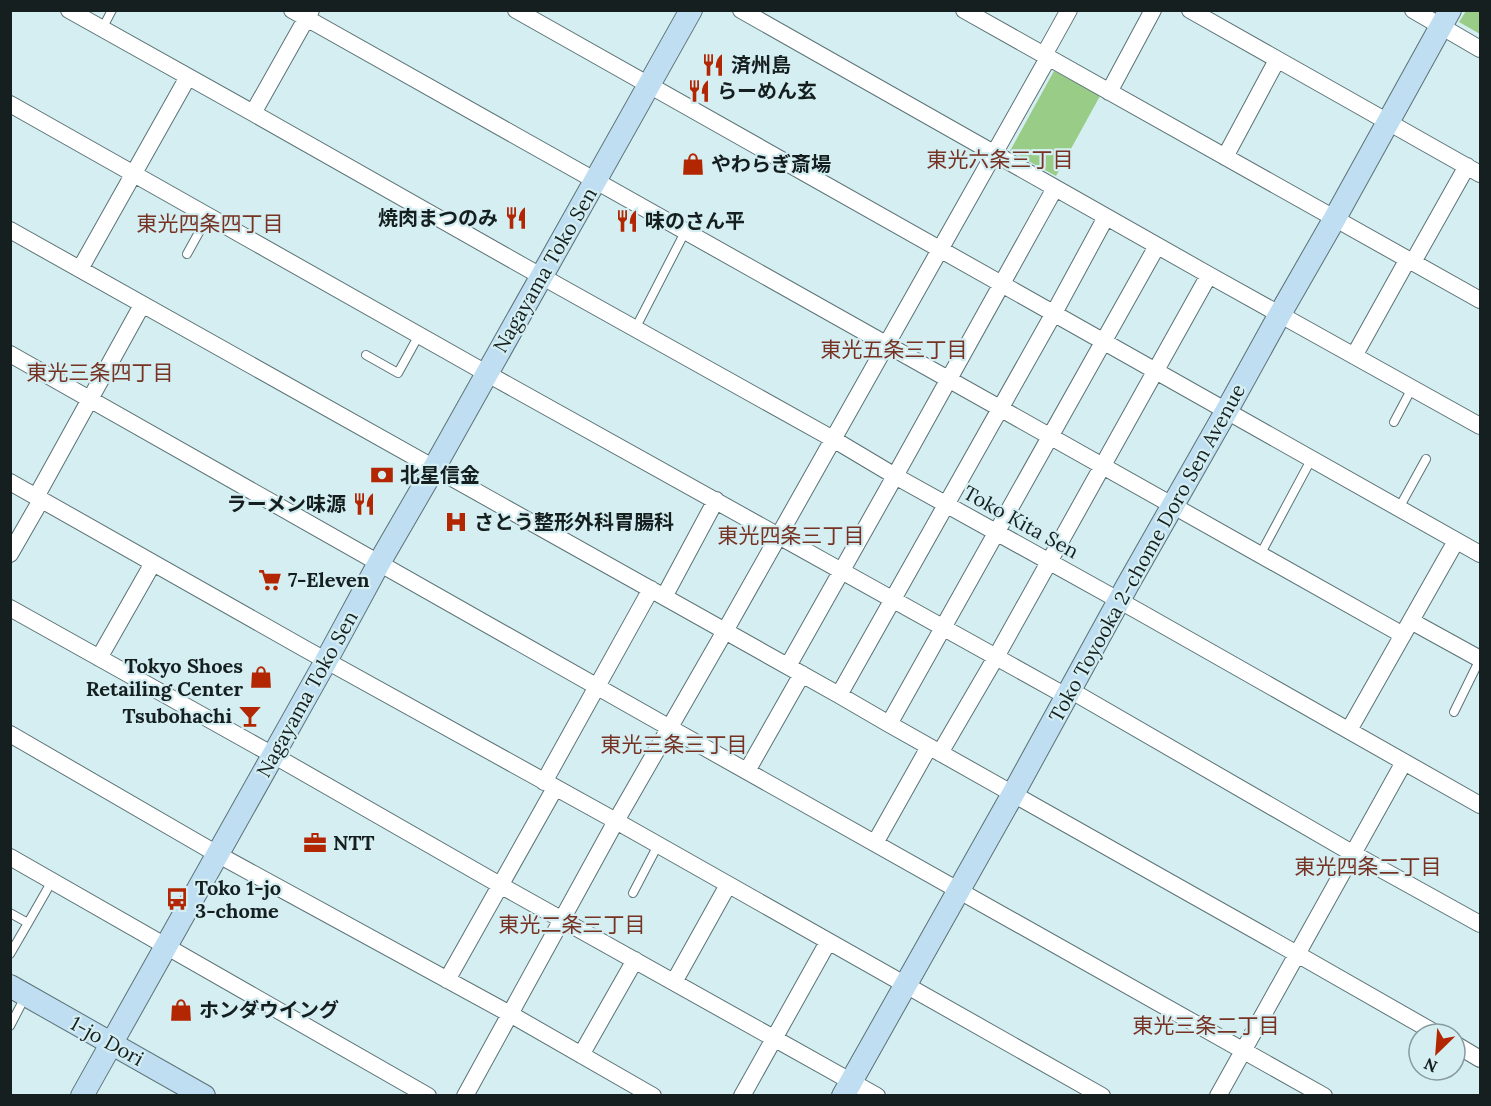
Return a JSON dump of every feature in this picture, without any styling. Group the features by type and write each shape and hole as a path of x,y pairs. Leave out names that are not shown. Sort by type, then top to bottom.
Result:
{"street":[{"name":"Toko Kita Sen","path":"69,10 1480,805"},
{"path":"516,10 1480,554"},
{"name":"Nagayama Toko Sen","path":"82,1095 691,10"},
{"path":"741,10 1480,426"},
{"path":"964,10 1410,261 1480,298"},
{"path":"465,1095 616,821 940,249 1069,10"},
{"path":"1109,92 1153,10"},
{"path":"1190,10 1474,170 1410,261 1354,356"},
{"path":"1413,10 1446,18 1480,49"},
{"path":"253,113 303,13 686,232 1260,555 1407,628 1480,659"},
{"name":"Toko Toyooka 2-chome Doro Sen Avenue","path":"847,1088 1446,18"},
{"path":"1226,157 1277,60"},
{"path":"80,268 188,77"},
{"path":"10,105 486,373 996,657 1068,693 1480,924"},
{"path":"747,771 842,570 1055,188"},
{"path":"839,695 1106,217"},
{"path":"10,230 795,670 1416,1022"},
{"path":"888,724 1157,246"},
{"path":"875,843 996,657 1209,275"},
{"path":"10,554 142,304"},
{"path":"10,354 1324,1095"},
{"path":"10,482 1102,1095"},
{"path":"447,980 500,885 597,687 716,500"},
{"path":"1349,730 1456,541"},
{"path":"99,658 153,563"},
{"path":"10,608 775,1038 847,1088 877,1095"},
{"path":"10,734 217,854 653,1095"},
{"path":"1218,1095 1404,762"},
{"path":"10,857 428,1095"},
{"path":"674,982 728,885"},
{"path":"742,1095 828,942"},
{"path":"581,1055 635,960"},
{"name":"1-jo Dori","path":"18,991 204,1095"},
{"path":"1467,1051 1480,1059"}],"lane":[{"path":"102,29 112,10"},
{"path":"188,254 208,216"},
{"path":"635,328 686,232"},
{"path":"366,355 399,373 419,335"},
{"path":"1394,422 1412,388"},
{"path":"1260,555 1312,458"},
{"path":"1399,508 1426,459"},
{"path":"1454,712 1480,659"},
{"path":"633,893 658,845"},
{"path":"10,954 52,881"},
{"path":"10,913 28,923"},
{"path":"10,1026 18,991"}],"green space":[{"path":"1466,11 1480,11 1480,34 1459,22"},
{"path":"1054,71 1100,96 1056,176 1010,151"}],"place":[{"name":"済州島","path":"713,65"},
{"name":"らーめん玄","path":"699,91"},
{"name":"やわらぎ斎場","path":"693,164"},
{"name":"焼肉まつのみ","path":"516,218"},
{"name":"味のさん平","path":"627,221"},
{"name":"北星信金","path":"382,475"},
{"name":"ラーメン味源","path":"364,504"},
{"name":"さとう整形外科胃腸科","path":"456,522"},
{"name":"7-Eleven","path":"270,580"},
{"name":"Tokyo Shoes Retailing Center","path":"261,677"},
{"name":"Tsubohachi","path":"250,716"},
{"name":"NTT","path":"315,843"},
{"name":"Toko 1-jo 3-chome","path":"177,899"},
{"name":"ホンダウイング","path":"181,1010"}],"district":[{"name":"東光六条三丁目","path":"1000,160"},
{"name":"東光四条四丁目","path":"210,224"},
{"name":"東光五条三丁目","path":"894,350"},
{"name":"東光三条四丁目","path":"100,373"},
{"name":"東光四条三丁目","path":"791,536"},
{"name":"東光三条三丁目","path":"674,745"},
{"name":"東光四条二丁目","path":"1368,867"},
{"name":"東光二条三丁目","path":"572,925"},
{"name":"東光三条二丁目","path":"1206,1026"}]}
